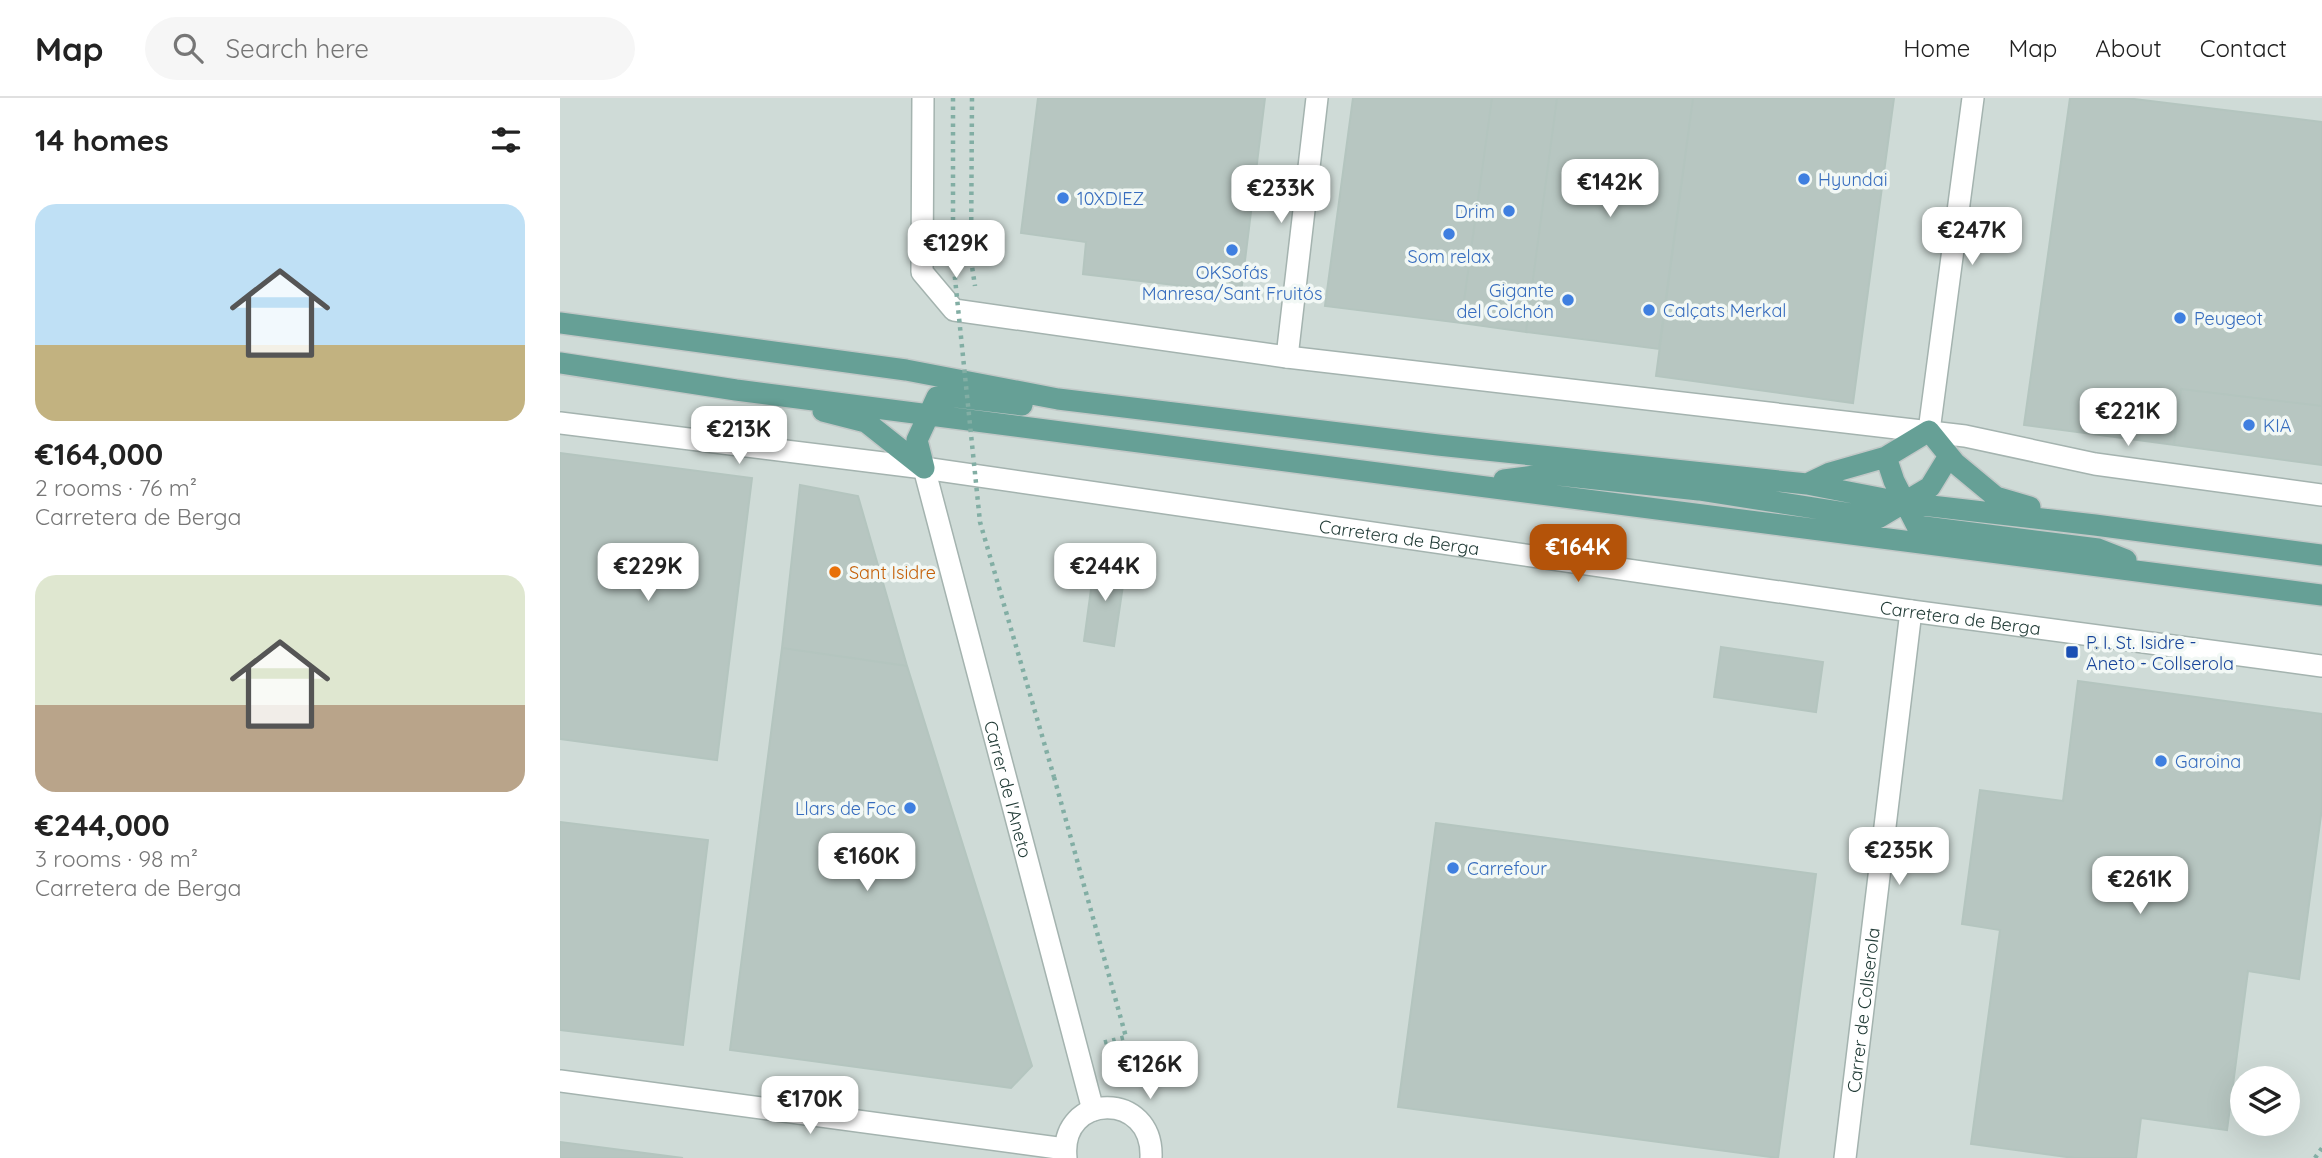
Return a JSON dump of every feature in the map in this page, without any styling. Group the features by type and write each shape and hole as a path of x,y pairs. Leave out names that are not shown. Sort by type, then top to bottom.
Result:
{"main road":[{"path":"560,323 906,370 1058,399 1438,445 1807,484 1905,503 2322,555"},
{"path":"560,363 736,390 1474,483 2322,595"},
{"path":"736,390 866,422 924,468"},
{"path":"924,468 916,440 937,397 1032,406 1058,399"},
{"path":"1807,484 1830,472 1886,457 1929,431 1950,456 1996,497 2095,525"},
{"path":"1474,483 1549,474 1699,490 1878,518 1930,486 1950,456"},
{"path":"1886,457 1894,481 1917,526 2098,549 2156,573"}],"street":[{"path":"923,98 922,272 954,310 1287,356 1929,431 1965,436 2095,464 2322,495"},
{"path":"1287,356 1317,98"},
{"path":"1929,431 1973,98"},
{"name":"Carretera de Berga","path":"560,422 924,468 1911,611 2322,666"},
{"name":"Carrer de l'Aneto","path":"924,468 1093,1110"},
{"name":"Carrer de Collserola","path":"1845,1158 1911,611"},
{"path":"560,1081 1065,1153 1066,1140 1073,1125 1085,1113 1109,1107 1124,1110 1137,1117 1147,1129 1152,1144 1151,1158"}],"path":[{"path":"953,98 953,259 980,522 1126,1037 1077,1049"},
{"path":"971,260 972,98"},
{"path":"2315,1158 2322,1147"}],"shaded area":[{"path":"560,98 2322,98 2322,1158 560,1158"}],"building":[{"path":"1038,98 1265,98 1241,293 1083,274 1086,242 1021,233"},
{"path":"1353,98 1492,98 1461,323 1325,306"},
{"name":"Drim","path":"1492,98 1557,98 1526,332 1461,323"},
{"path":"1557,98 1693,98 1659,349 1526,332"},
{"path":"1693,98 1894,98 1853,403 1656,376"},
{"name":"Peugeot","path":"2070,98 2126,98 2322,122 2322,406 2181,389 2174,445 2024,425"},
{"name":"KIA","path":"2181,389 2322,406 2322,465 2174,445"},
{"path":"560,453 752,478 717,760 560,739"},
{"name":"Sant Isidre","path":"800,485 858,496 907,666 782,648"},
{"path":"1095,560 1126,565 1114,646 1084,641"},
{"path":"1721,647 1823,662 1816,712 1714,697"},
{"path":"782,648 907,666 1032,1066 1011,1088 730,1050"},
{"path":"2078,681 2322,714 2322,808 2299,979 2248,971 2235,1066 2230,1066 2227,1130 2141,1118 2136,1158 2074,1158 1971,1144 2000,930 1962,924 1980,790 2063,801"},
{"path":"560,822 708,840 683,1045 560,1030"},
{"path":"1436,823 1816,874 1778,1158 1398,1107"},
{"path":"560,1142 683,1158 560,1158"}],"place":[{"name":"Hyundai","path":"1804,179"},
{"name":"10XDIEZ","path":"1063,198"},
{"name":"Drim","path":"1509,211"},
{"name":"Som relax","path":"1449,234"},
{"name":"OKSofás Manresa/Sant Fruitós","path":"1232,250"},
{"name":"Gigante del Colchón","path":"1568,300"},
{"name":"Calçats Merkal","path":"1649,310"},
{"name":"Peugeot","path":"2180,318"},
{"name":"KIA","path":"2249,425"},
{"name":"Sant Isidre","path":"835,572"},
{"name":"P. I. St. Isidre - Aneto - Collserola","path":"2072,652"},
{"name":"Garoina","path":"2161,761"},
{"name":"Llars de Foc","path":"910,808"},
{"name":"Carrefour","path":"1453,868"}]}
